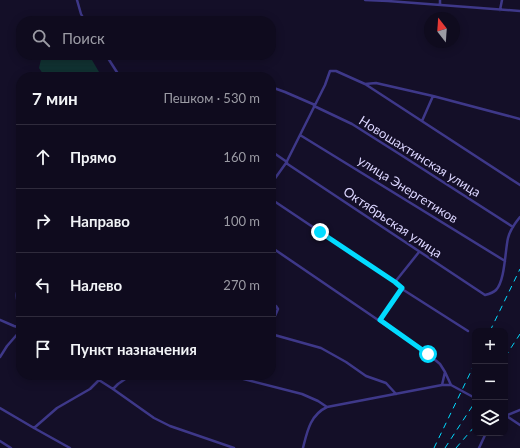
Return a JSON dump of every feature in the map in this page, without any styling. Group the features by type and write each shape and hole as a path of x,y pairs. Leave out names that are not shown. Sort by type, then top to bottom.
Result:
{"street":[{"path":"78,0 82,16"},
{"path":"365,0 388,0 520,11"},
{"path":"440,0 440,5"},
{"path":"500,10 502,0"},
{"path":"109,60 117,72"},
{"path":"276,177 286,162 315,106 330,71 336,71 365,84 520,185"},
{"path":"365,84 376,83 433,96 520,119"},
{"name":"Новошахтинская улица","path":"276,89 352,124 513,227"},
{"path":"422,121 433,96"},
{"name":"улица Энергетиков","path":"300,135 504,261"},
{"name":"Октябрьская улица","path":"276,155 478,292 485,295 496,290 500,284 504,261"},
{"path":"276,202 468,331"},
{"path":"504,261 508,236 520,217"},
{"path":"276,250 428,354 440,364 451,385"},
{"path":"395,282 419,252"},
{"path":"380,320 402,288"},
{"path":"0,320 16,327"},
{"path":"0,357 16,335"},
{"path":"276,335 321,348 346,362 366,376 386,383 396,394"},
{"path":"442,385 445,372"},
{"path":"34,428 57,408 90,389 99,380 154,418 170,426 234,448"},
{"path":"113,389 124,380"},
{"path":"247,380 302,394 318,401 326,407"},
{"path":"303,448 313,419 317,413 326,407 442,385 451,385 472,396"},
{"path":"0,408 70,448"},
{"path":"508,415 520,410"},
{"path":"508,418 520,425"},
{"path":"479,448 485,436"},
{"path":"1,441 11,448"}],"green space":[{"path":"41,60 92,60 99,72 42,72 39,68"}],"railway":[{"path":"491,328 520,269"},
{"path":"508,352 520,334"},
{"path":"434,448 475,364"},
{"path":"445,448 472,407"},
{"path":"456,448 472,429"}],"route":[{"path":"320,232 402,288 380,320 428,354"}]}
